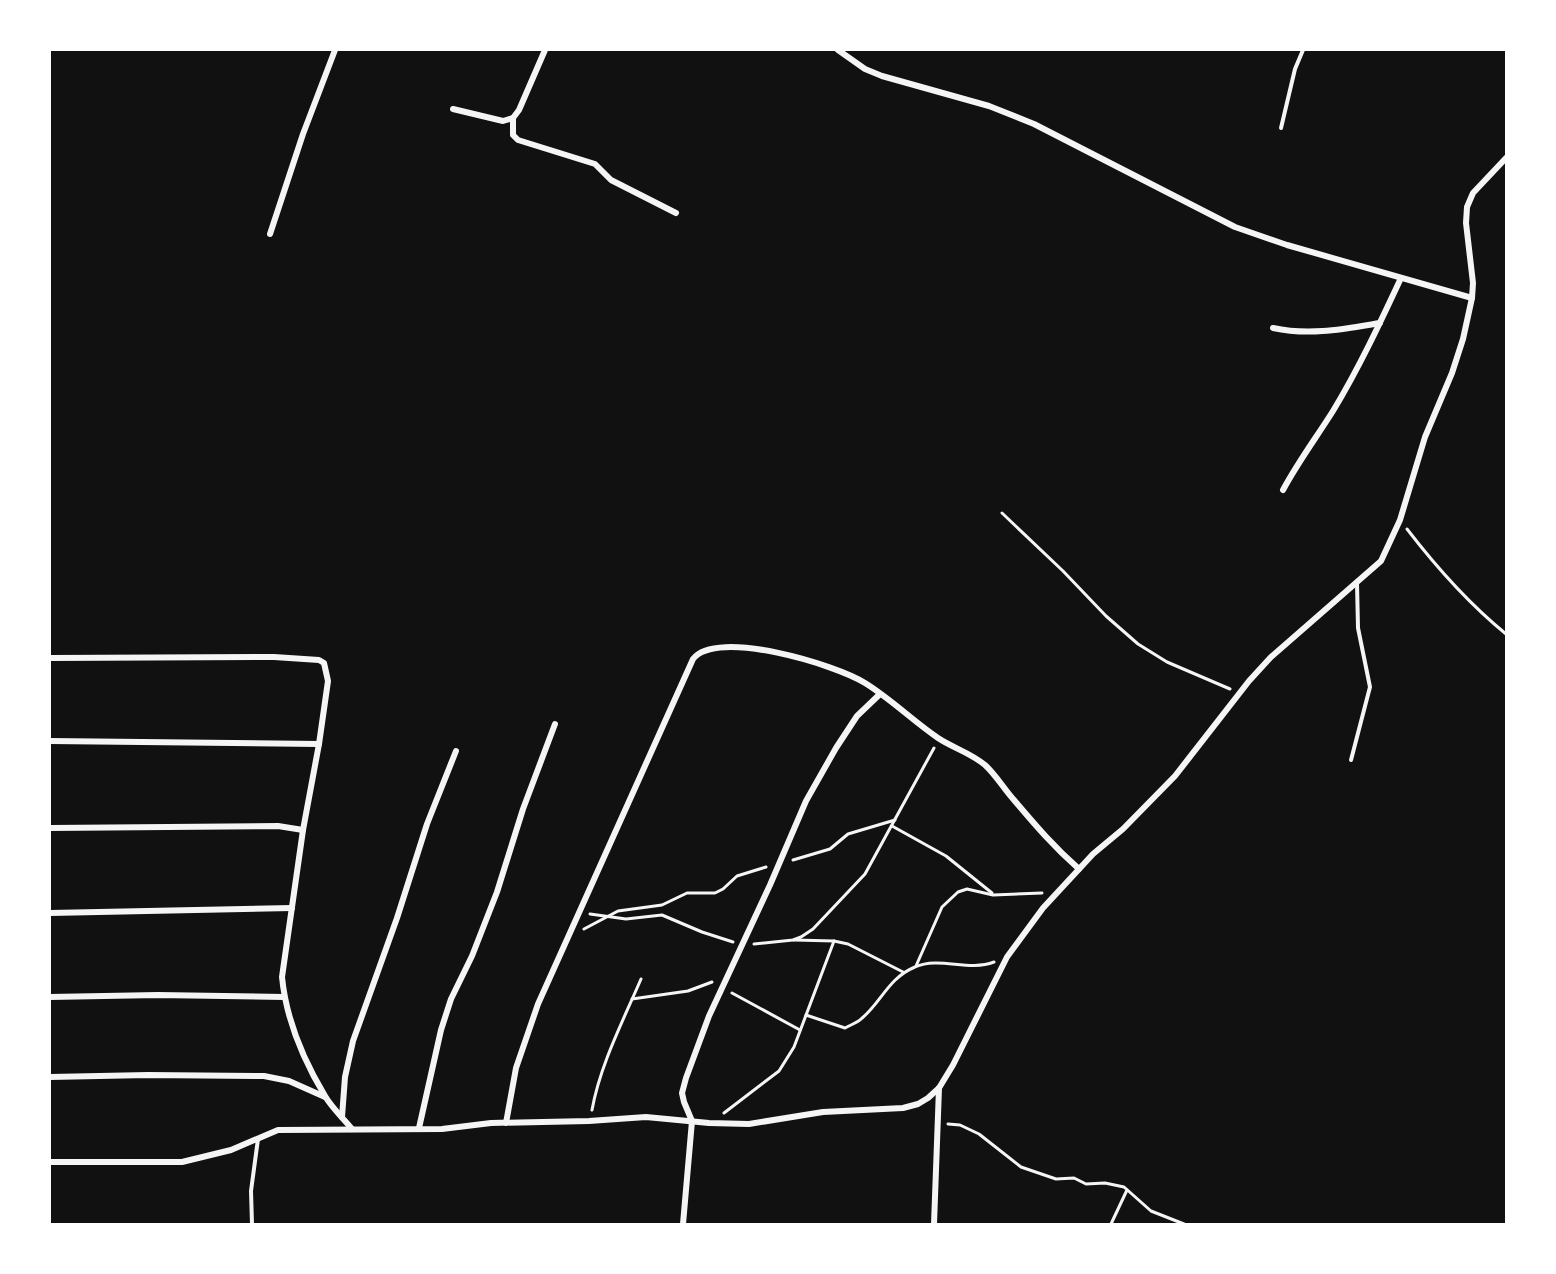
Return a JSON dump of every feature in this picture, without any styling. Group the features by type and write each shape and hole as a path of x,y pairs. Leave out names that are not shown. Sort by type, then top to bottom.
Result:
{"street":[{"path":"270,234 303,134 335,50"},
{"path":"453,109 503,121 513,118 519,110 545,50"},
{"path":"838,50 865,69 882,76 988,106 1034,124 1235,227 1287,245 1472,298"},
{"path":"513,118 513,135 518,140 595,164 611,180 676,213"},
{"path":"50,1162 182,1162 231,1150 278,1130 442,1129 506,1123 646,1117 709,1124 749,1124 823,1112 903,1108 918,1104 939,1088 953,1065 1006,957 1026,928 1079,870 1175,776 1271,657 1381,561 1400,520 1425,437 1452,373 1463,339 1473,283 1466,223 1467,207 1473,194 1506,158"},
{"path":"1283,490 1298,462 1332,412 1380,323 1401,278"},
{"path":"1273,328 1289,332 1317,333 1380,323"},
{"path":"506,1123 516,1068 538,1004 693,659 701,651 713,647 738,647 782,653 838,670 864,682 939,738 963,750 988,768 1051,844 1079,870"},
{"path":"50,658 274,657 322,661 328,681 303,830 282,977 284,997 295,1033 325,1097 352,1129"},
{"path":"683,1224 692,1121 684,1102 683,1087 709,1016 806,801 857,716 880,694"},
{"path":"419,1128 438,1041 451,999 472,956 497,892 523,809 555,724"},
{"path":"50,741 319,744"},
{"path":"342,1117 345,1077 353,1041 397,918 427,824 456,751"},
{"path":"50,828 278,826 303,830"},
{"path":"50,913 292,908"},
{"path":"50,997 158,995 284,997"},
{"path":"50,1077 264,1076 289,1082 325,1097"},
{"path":"934,1224 939,1088"}],"lane":[{"path":"1281,128 1295,69 1303,50"},
{"path":"1350,760 1370,694 1358,628 1357,583"},
{"path":"252,1224 251,1191 258,1137"}],"path":[{"path":"1002,513 1106,616 1138,644 1167,662 1240,693"},
{"path":"1400,520 1440,570 1479,612 1506,634"},
{"path":"793,940 813,929 865,874 939,738"},
{"path":"567,938 605,916 625,910 662,905 687,893 715,893 737,876 817,854 830,849 848,834 895,820"},
{"path":"892,826 946,856 993,895"},
{"path":"916,966 942,907 950,898 967,889 993,895 1059,892"},
{"path":"579,912 626,919 662,915 702,932 743,945 793,940 834,941 860,948 904,972"},
{"path":"709,1124 779,1071 794,1047 834,941"},
{"path":"806,1015 845,1028 862,1019 888,986 904,972 916,966 932,962 980,966 1006,957"},
{"path":"632,999 688,991 728,976"},
{"path":"590,1121 595,1091 641,979"},
{"path":"722,988 801,1030"},
{"path":"938,1122 960,1125 979,1134 1021,1167 1056,1179 1074,1178 1086,1184 1105,1183 1127,1190 1151,1211 1184,1224"},
{"path":"1111,1224 1127,1190"}]}
